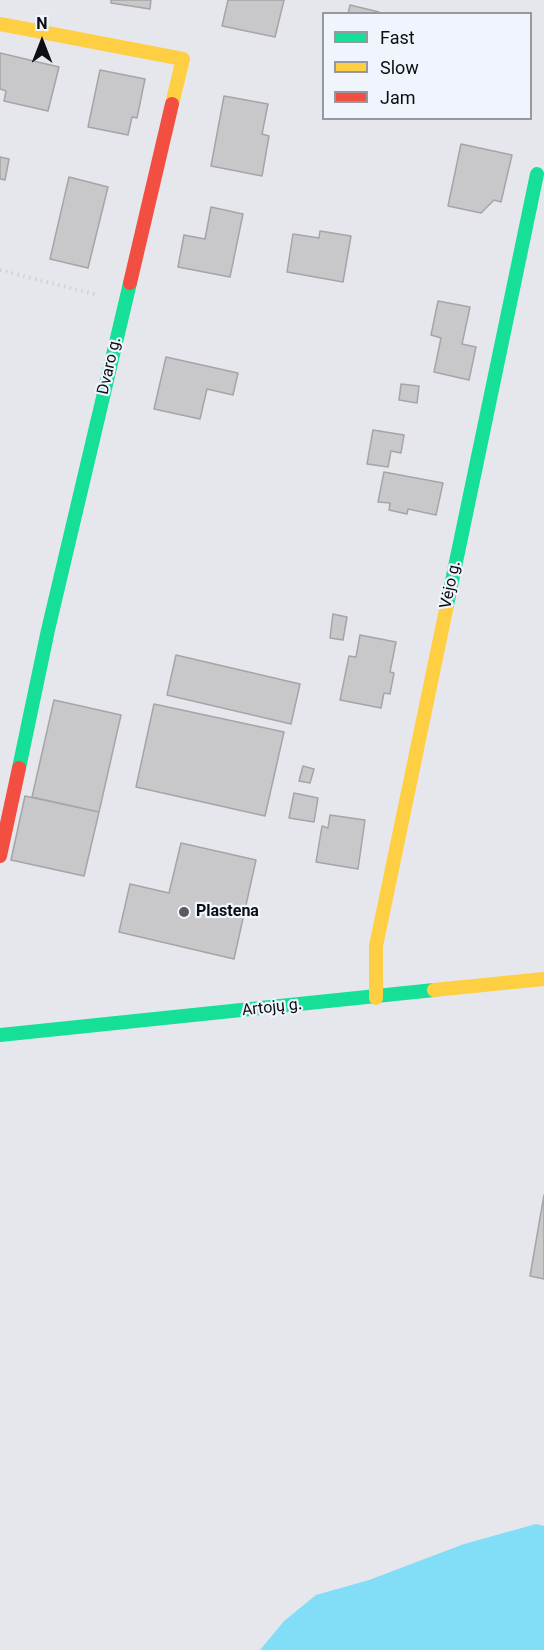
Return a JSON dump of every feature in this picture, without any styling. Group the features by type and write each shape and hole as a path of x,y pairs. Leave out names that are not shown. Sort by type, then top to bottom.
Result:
{"street":[{"name":"Dvaro g.","path":"0,24 183,59 48,630 0,856"},
{"name":"Vėjo g.","path":"376,998 376,946 537,174"},
{"name":"Artojų g.","path":"0,1035 544,979"}],"path":[{"path":"0,270 125,302"}],"water":[{"path":"536,1524 544,1526 544,1650 260,1650 284,1621 316,1595 369,1580 464,1544"}],"building":[{"path":"111,0 151,0 150,9 111,3"},
{"path":"228,0 284,0 275,37 222,26"},
{"path":"350,5 379,12 348,12"},
{"path":"0,53 59,67 48,111 4,101 6,91 0,89"},
{"path":"100,70 145,79 137,118 132,117 128,135 88,127"},
{"path":"224,96 268,104 262,134 269,136 262,176 211,166"},
{"path":"461,144 512,155 501,202 494,200 481,213 448,206"},
{"path":"0,157 9,159 5,180 0,179"},
{"path":"69,177 108,187 88,268 50,259"},
{"path":"211,207 243,214 230,277 178,267 184,235 205,239"},
{"path":"320,231 351,236 343,282 287,272 293,234 319,238"},
{"path":"438,301 470,307 462,344 476,347 469,380 434,372 441,338 431,335"},
{"path":"166,357 238,373 233,395 207,389 200,419 154,409"},
{"path":"401,384 419,386 417,403 399,400"},
{"path":"373,430 404,435 401,453 391,451 388,467 367,464"},
{"path":"384,472 443,483 436,515 408,509 407,514 389,510 390,503 378,502"},
{"path":"333,614 347,617 343,640 330,638"},
{"path":"360,635 396,642 390,672 394,673 390,694 384,693 381,708 340,700 349,656 356,657"},
{"path":"176,655 300,684 291,724 167,695"},
{"path":"54,700 121,715 99,812 32,797"},
{"path":"154,704 284,732 265,816 136,787"},
{"path":"303,766 314,769 310,783 299,781"},
{"path":"294,793 318,798 314,822 289,818"},
{"path":"25,796 99,812 84,876 11,860"},
{"path":"330,815 365,820 358,869 316,862 322,826 328,828"},
{"name":"Plastena","path":"181,843 256,860 234,959 119,932 130,884 169,893"},
{"path":"544,1195 544,1279 530,1276"}],"traffic: fast":[{"path":"447,605 537,174"},
{"path":"19,768 48,630 130,283"},
{"path":"0,1035 434,990"}],"traffic: slow":[{"path":"0,24 183,59 172,104"},
{"path":"376,998 376,946 447,605"},
{"path":"434,990 544,979"}],"traffic: jam":[{"path":"130,283 172,104"},
{"path":"0,856 19,768"}],"place":[{"name":"Plastena","path":"184,912"}]}
